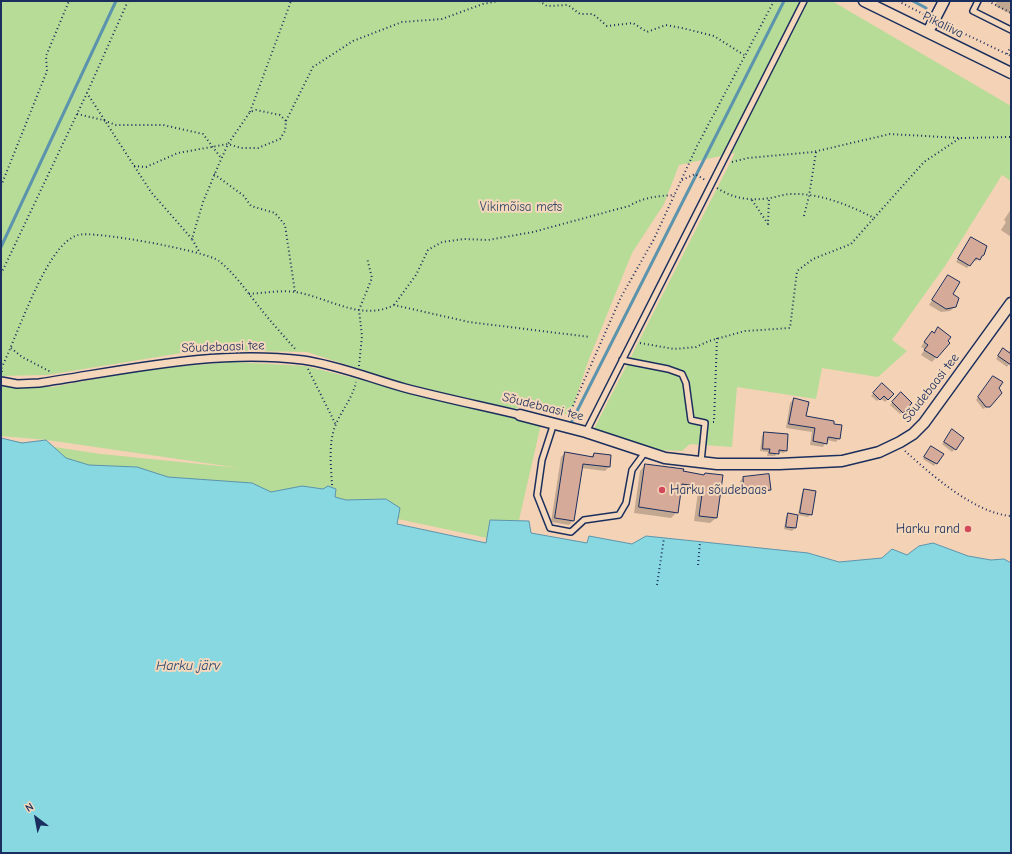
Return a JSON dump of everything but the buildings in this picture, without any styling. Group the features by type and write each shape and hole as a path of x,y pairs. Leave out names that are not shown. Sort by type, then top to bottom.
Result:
{"street":[{"name":"Pikaliiva","path":"864,1 1011,73"},
{"path":"928,32 944,1"},
{"name":"Sõudebaasi tee","path":"2,381 17,384 65,379 193,360 232,358 304,360 407,388 559,424 665,458 716,464 779,464 842,461 879,452 913,434 924,423 1011,303"}],"lane":[{"path":"586,432 804,1"},
{"path":"978,1 973,11 1011,30"},
{"path":"622,360 679,372 686,383 691,420 706,423 701,462"},
{"path":"559,424 542,460 537,495 550,528 571,532 584,520 619,515 626,503 632,470 646,451"}],"path":[{"path":"1,186 47,71 46,56 69,1"},
{"path":"1,274 87,93 128,1"},
{"path":"192,239 203,202 221,158 228,144 250,112 291,1"},
{"path":"134,166 146,167 178,153 228,144 241,148 258,148 280,139 285,131 286,122 312,67 353,42 402,22 442,19 483,4 498,1"},
{"path":"539,1 547,6 568,5 580,14 593,14 607,26 633,23 647,32 666,25 714,36 744,55"},
{"path":"559,424 621,297 654,239 697,146 774,1"},
{"path":"898,1 1011,56"},
{"path":"988,1 1011,13"},
{"path":"1007,54 1011,46"},
{"path":"87,93 103,120 151,192 192,239 200,253"},
{"path":"250,112 256,110 280,115 286,122"},
{"path":"77,114 103,120 116,125 163,125 203,134 211,147 221,158"},
{"path":"722,162 816,152 890,134 960,138 1011,137"},
{"path":"632,342 674,350 696,347 717,338 745,331 790,328 797,271 813,259 851,244 924,162 960,138"},
{"path":"804,216 809,196 816,152"},
{"path":"214,174 244,196 251,206 275,213 285,224 295,292"},
{"path":"682,180 697,175"},
{"path":"711,184 725,193 752,200 791,194 826,198 874,218"},
{"path":"249,294 295,292 359,310 384,310 394,305 416,275 428,250 442,242 464,239 488,240 533,232 629,206 653,196 675,196"},
{"path":"752,200 768,224 769,198"},
{"path":"2,381 1,368 54,255 66,242 78,234 156,243 200,253 218,260 234,275 304,360 336,425"},
{"path":"332,485 331,446 336,425 352,397 358,374 362,336 359,310 372,278 367,258"},
{"path":"394,305 469,322 590,337"},
{"path":"706,423 714,422 717,338"},
{"path":"11,348 22,357 65,379"},
{"path":"900,442 904,450 946,487 998,515 1011,516"},
{"path":"657,585 664,538"},
{"path":"698,565 700,542"}],"green space":[{"name":"Vikimõisa mets","path":"1,1 832,1 1011,106 1011,181 1002,175 945,266 892,340 907,351 878,377 822,368 816,399 737,387 732,447 690,444 682,451 659,450 594,429 735,153 679,165 664,204 632,253 589,359 570,415 522,403 515,410 403,383 307,352 200,350 47,375 1,376"},
{"path":"232,362 305,366 541,424 519,520 491,521 487,538 398,519 397,524 335,497 335,488 301,532 1,439 101,454 240,468 47,440 1,436 1,387 52,387 150,369"}],"water":[{"name":"Harku järv","path":"1,438 22,443 46,440 66,458 89,465 137,467 168,477 252,483 271,492 302,486 323,489 328,486 336,489 335,497 346,500 386,499 400,508 397,524 486,543 490,520 529,521 531,533 587,543 589,536 632,544 646,536 808,553 839,562 882,558 892,549 907,555 919,546 933,543 968,556 991,560 1004,559 1011,563 1011,853 1,853"}],"waterway":[{"path":"1,247 116,1"},
{"path":"572,421 784,1"},
{"path":"913,1 926,8"}],"place":[{"name":"Harku sõudebaas","path":"662,490"},
{"name":"Harku rand","path":"968,529"}]}
